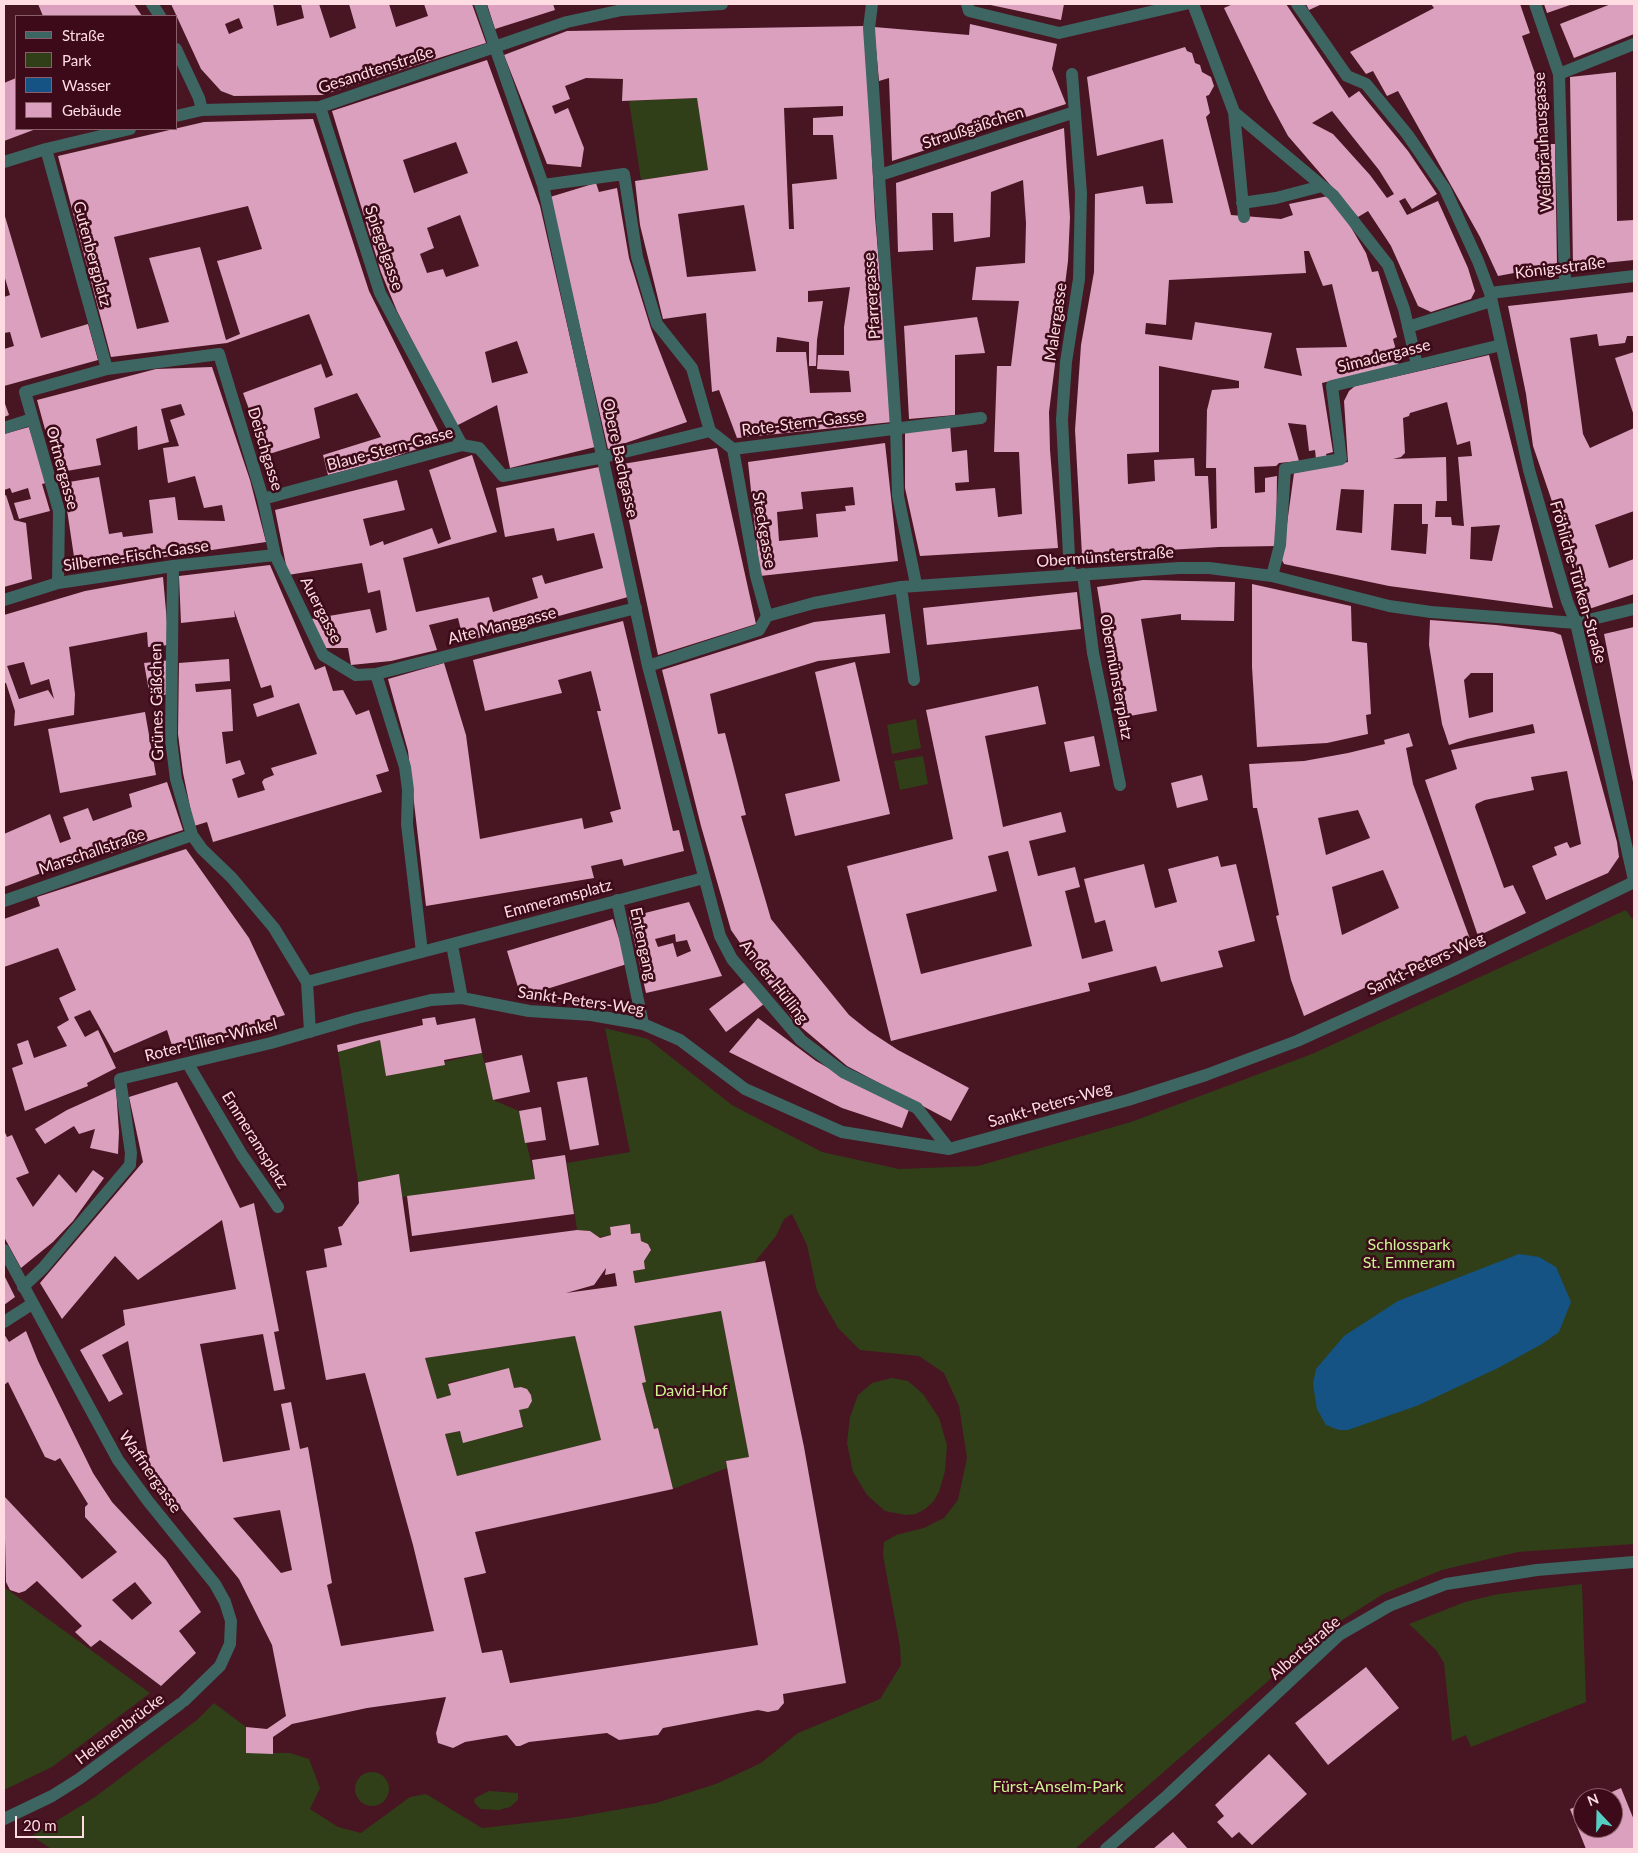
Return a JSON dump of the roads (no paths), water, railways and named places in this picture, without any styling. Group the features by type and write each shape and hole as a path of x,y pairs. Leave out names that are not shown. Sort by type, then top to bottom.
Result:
{"street":[{"path":"152,4 159,15"},
{"name":"Obere Bachgasse","path":"480,4 543,185 604,457 648,666 704,878"},
{"name":"Gesandtenstraße","path":"178,116 202,110 320,107 567,22 622,7 722,4"},
{"name":"Pfarrergasse","path":"872,4 870,28 896,428 898,496 916,584"},
{"path":"967,4 969,11 1059,33 1184,4"},
{"path":"1193,4 1234,112 1244,217"},
{"name":"Fröhliche-Türken-Straße","path":"1297,4 1347,76 1366,84 1380,100 1407,134 1445,189 1490,297 1529,470 1567,601 1576,623 1629,826 1634,881"},
{"name":"Weißbräuhausgasse","path":"1534,4 1559,74 1565,283"},
{"path":"1559,74 1634,44"},
{"path":"178,53 199,98 202,110"},
{"name":"Malergasse","path":"1070,576 1062,420 1066,362 1079,279 1080,193 1072,74"},
{"name":"Spiegelgasse","path":"320,107 380,293 462,446"},
{"name":"Straußgäßchen","path":"880,174 1075,112"},
{"path":"1234,112 1332,195 1388,265 1408,327 1417,365"},
{"path":"4,162 46,149 126,130"},
{"name":"Gutenbergplatz","path":"46,149 107,369"},
{"path":"543,185 624,174 637,257 657,324 692,368 710,431 604,457"},
{"path":"1242,203 1276,198 1322,186"},
{"name":"Königsstraße","path":"1408,327 1490,297 1565,283 1634,276"},
{"name":"Simadergasse","path":"1272,576 1280,545 1285,469 1341,459 1332,386 1501,345"},
{"name":"Deischgasse","path":"107,369 219,354 263,499 275,554"},
{"name":"Ortnergasse","path":"58,583 59,511 25,392 107,369"},
{"name":"Rote-Stern-Gasse","path":"710,431 733,449 981,418"},
{"path":"4,428 32,419"},
{"name":"Blaue-Stern-Gasse","path":"263,499 462,446 478,448 503,476 604,457"},
{"name":"Steckgasse","path":"733,449 756,576 767,616"},
{"name":"Silberne-Fisch-Gasse","path":"4,600 58,583 173,566 275,554"},
{"name":"Auergasse","path":"275,554 324,655 356,674 376,674"},
{"name":"Grünes Gäßchen","path":"173,566 171,740 176,779 192,836"},
{"name":"Obermünsterstraße","path":"767,616 814,603 916,584 1179,568 1218,569 1272,576 1389,606 1576,623 1634,609"},
{"name":"Obermünsterplatz","path":"1083,574 1093,653 1120,785"},
{"path":"901,587 914,680"},
{"name":"Alte Manggasse","path":"376,674 636,608"},
{"path":"648,666 759,630 767,616"},
{"path":"376,674 405,767 408,790 407,824 422,952"},
{"path":"192,836 202,849 232,878 274,928 307,982 310,1032"},
{"name":"Marschallstraße","path":"4,901 192,836"},
{"name":"Emmeramsplatz","path":"307,982 704,878"},
{"name":"An der Hülling","path":"704,878 720,936 732,959 787,1027 801,1040 844,1072 917,1108 950,1149"},
{"name":"Sankt-Peters-Weg","path":"310,1032 431,1000 462,998 529,1011 591,1015 643,1024 680,1040 745,1089 842,1132 950,1149 1128,1100 1206,1075 1297,1041 1451,971 1634,881"},
{"name":"Entengang","path":"617,900 643,1024"},
{"path":"452,945 462,998"},
{"name":"Roter-Lilien-Winkel","path":"23,1287 43,1268 130,1165 131,1153 120,1079 188,1064 310,1032"},
{"name":"Emmeramsplatz","path":"188,1064 242,1155 278,1208"},
{"name":"Waffnergasse","path":"4,1250 118,1460 148,1501 215,1584 225,1602 231,1621 230,1644 220,1666 182,1703"},
{"path":"4,1322 32,1304"},
{"name":"Albertstraße","path":"1106,1849 1168,1795 1339,1635 1389,1606 1446,1584 1537,1570 1634,1562"},
{"name":"Helenenbrücke","path":"4,1819 38,1804 80,1779 182,1703"}],"water":[{"path":"1519,1254 1539,1257 1556,1267 1571,1302 1559,1332 1542,1344 1498,1368 1419,1405 1348,1430 1339,1430 1326,1425 1317,1409 1313,1384 1316,1369 1344,1336 1398,1301"}],"park label":[{"name":"Schlosspark St. Emmeram","path":"1409,1254"},
{"name":"David-Hof","path":"691,1391"},
{"name":"Fürst-Anselm-Park","path":"1058,1787"}]}
